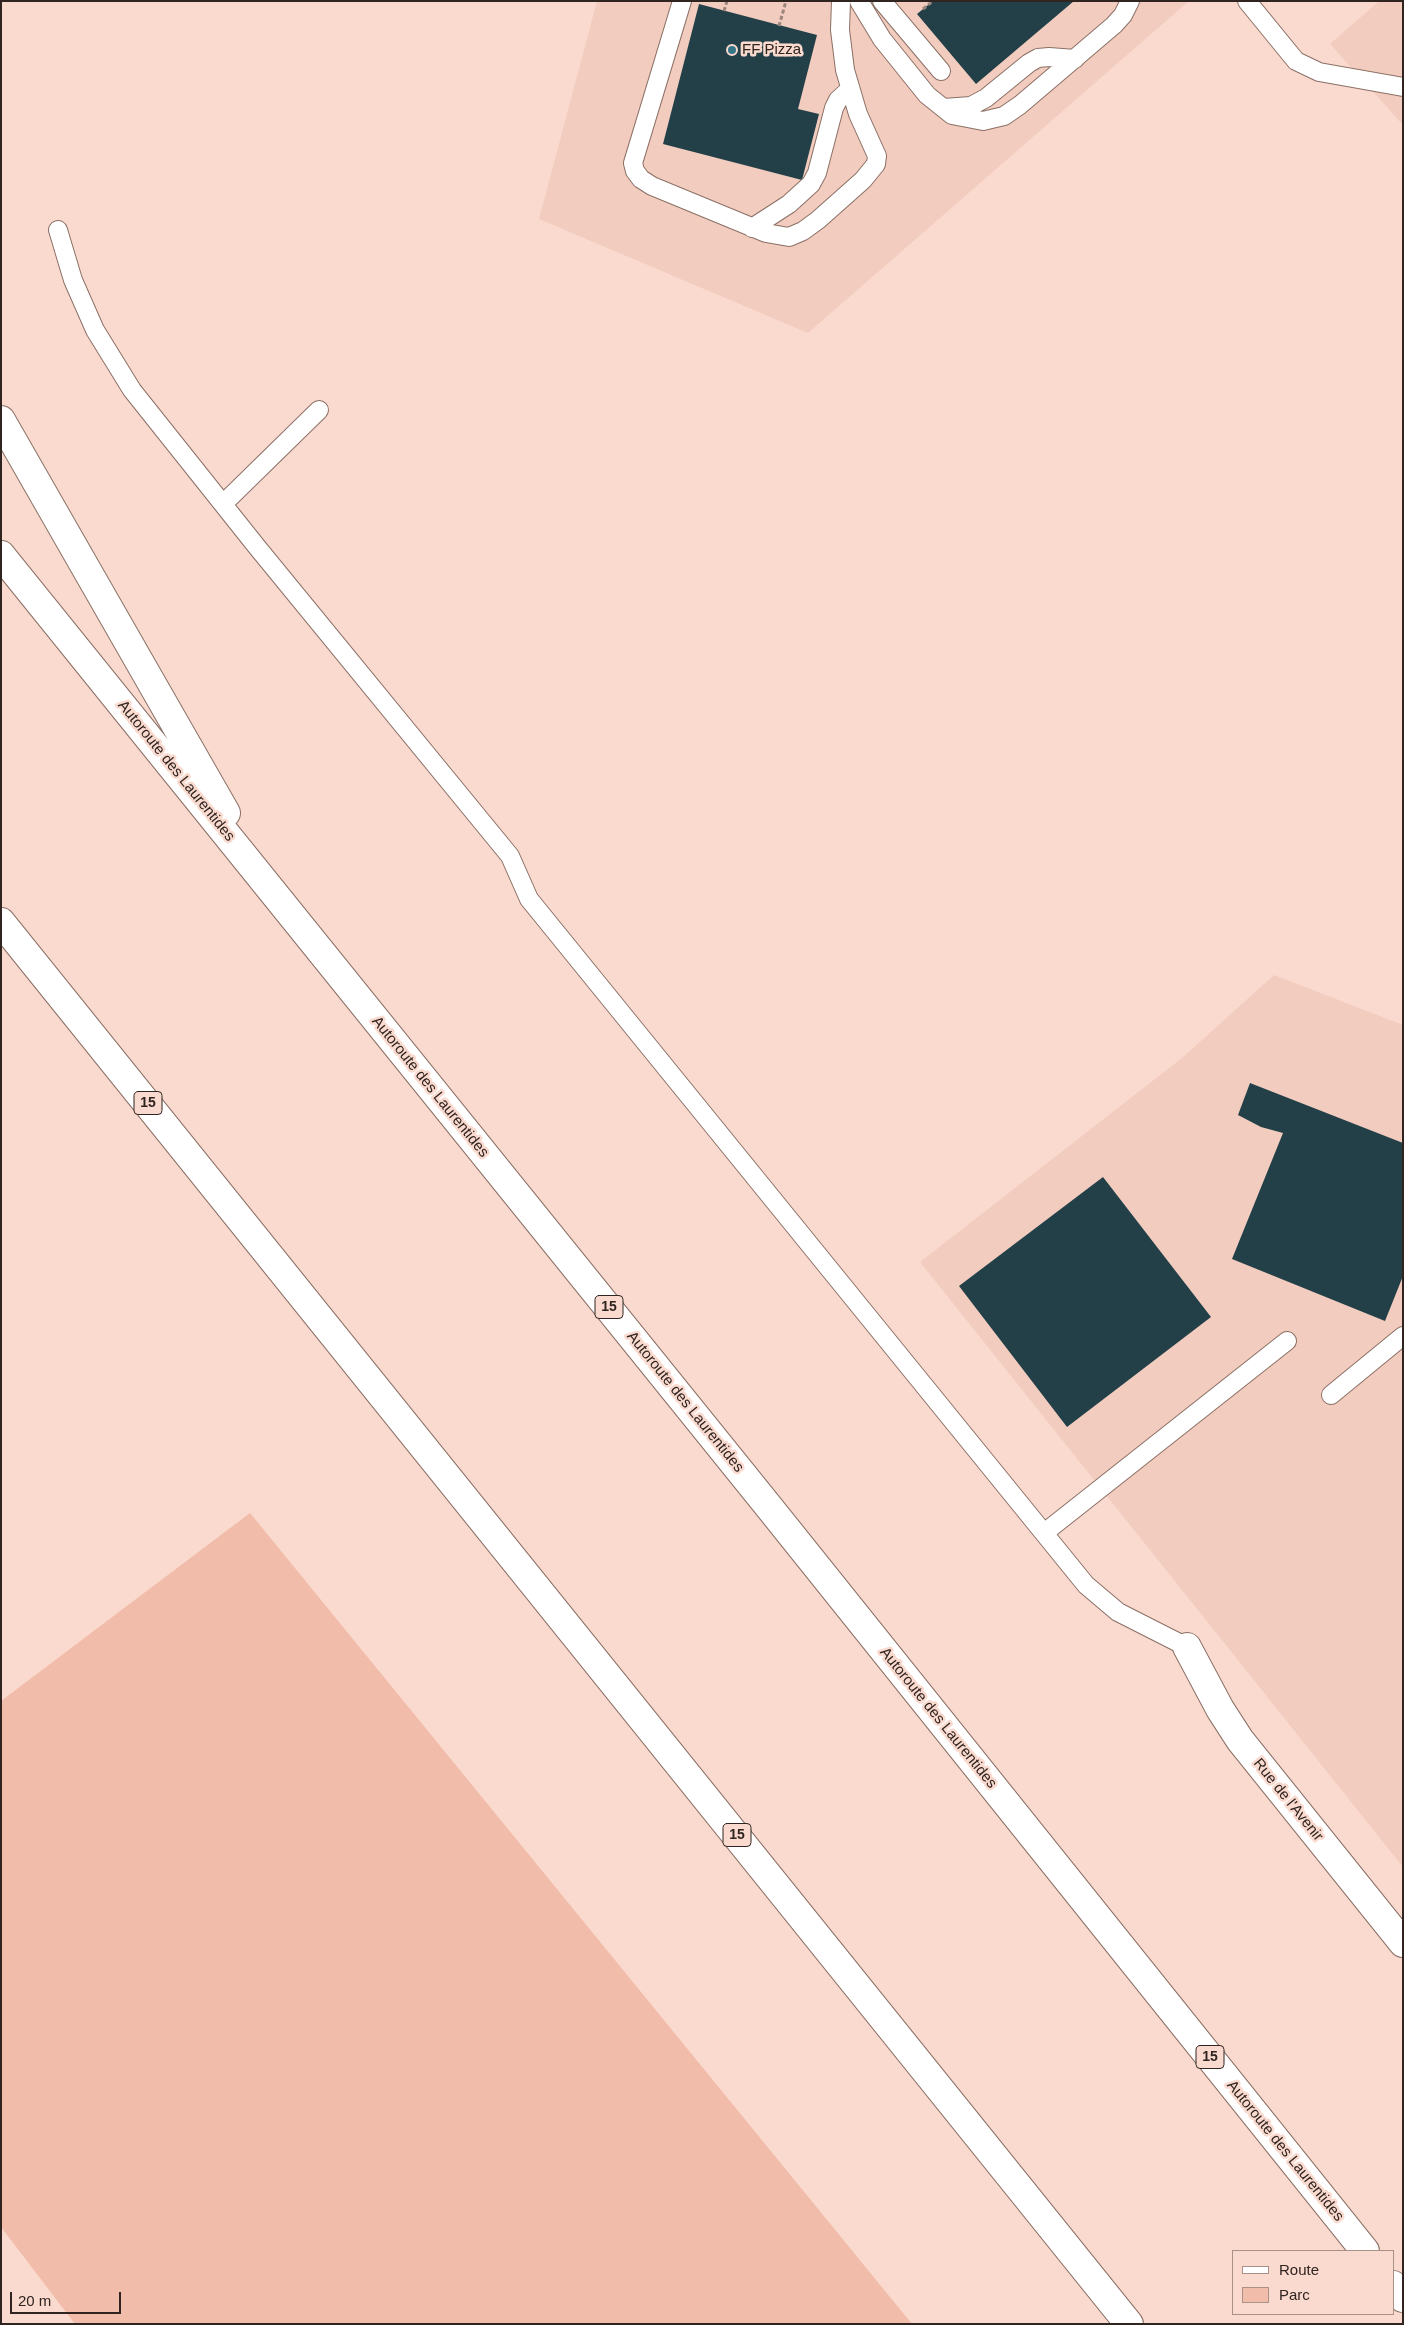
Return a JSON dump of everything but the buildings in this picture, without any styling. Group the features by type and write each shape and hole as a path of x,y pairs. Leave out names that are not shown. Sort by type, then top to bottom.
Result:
{"main road":[{"path":"1,420 268,886"},
{"name":"Autoroute des Laurentides","path":"1,555 1364,2250"},
{"name":"15","path":"1,922 1129,2324"},
{"name":"Rue de l'Avenir","path":"1187,1647 1220,1709 1240,1740 1403,1943"},
{"path":"1394,2286 1403,2298"}],"lane":[{"path":"682,1 633,163 635,171 641,179 652,186 752,228 777,236 789,236 803,231 872,170 876,164 877,156 858,114 850,89 840,30 842,1"},
{"path":"858,1 882,39 927,95 941,108 966,119 983,121 1004,116 1075,59 1114,25 1123,15 1130,1"},
{"path":"882,1 941,71"},
{"path":"1247,1 1296,61 1319,72 1403,87"},
{"path":"941,108 971,106 986,98 1029,62 1038,58 1049,56 1075,59"},
{"path":"752,228 796,198 811,184 817,173 834,108 838,100 850,89"},
{"path":"58,230 73,280 96,330 132,390 510,856 529,899 1086,1585 1102,1600 1140,1625 1187,1647"},
{"path":"223,504 319,410"},
{"path":"1331,1395 1403,1336"},
{"path":"1044,1533 1287,1341"}],"path":[{"path":"724,11 727,1"},
{"path":"779,26 786,1"}],"shaded area":[{"path":"597,1 1189,1 808,333 539,219"},
{"path":"1379,1 1403,1 1403,125 1330,44"},
{"path":"1274,975 1403,1025 1403,1867 920,1262 1182,1058"}],"green space":[{"path":"250,1513 912,2324 75,2324 1,2227 1,1701"}],"place":[{"name":"FF Pizza","path":"732,50"}]}
